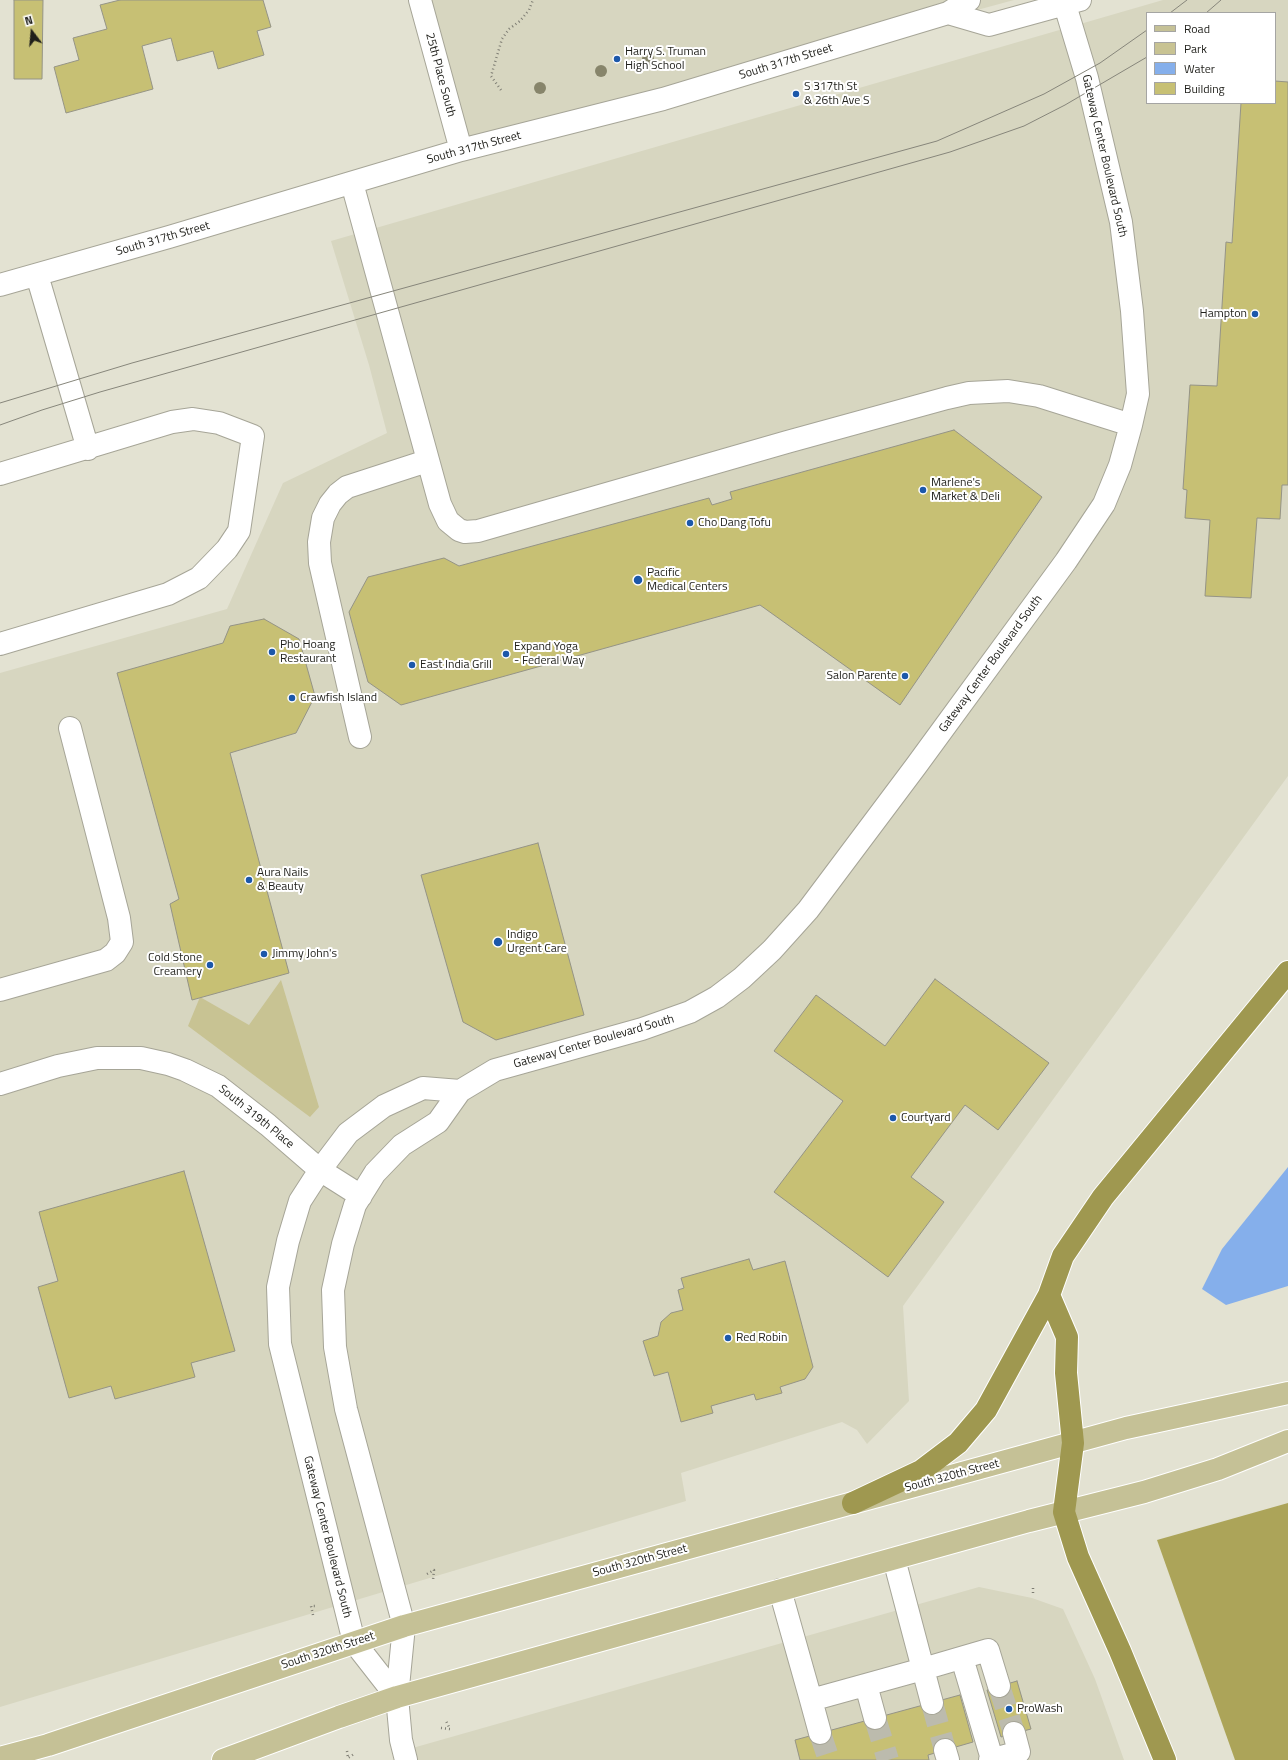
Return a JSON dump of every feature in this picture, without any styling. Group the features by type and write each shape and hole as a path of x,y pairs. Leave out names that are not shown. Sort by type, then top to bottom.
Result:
{"highway":[{"path":"853,1503 922,1471 958,1443 986,1410 1049,1295 1063,1256 1103,1197 1288,972"},
{"path":"1049,1295 1067,1337 1066,1373 1073,1443 1064,1512 1078,1557 1120,1651 1165,1760"}],"main road":[{"name":"South 320th Street","path":"0,1758 48,1745 404,1626 1126,1428 1288,1393"},
{"path":"222,1760 397,1697 1064,1512 1144,1492 1218,1469 1288,1441"}],"street":[{"name":"25th Place South","path":"420,0 461,150"},
{"name":"South 317th Street","path":"0,285 461,150 663,99 948,13 969,0"},
{"path":"948,13 988,25 1073,3"},
{"name":"Gateway Center Boulevard South","path":"397,1697 404,1626 346,1409 335,1347 333,1290 343,1244 355,1205 374,1173 402,1145 438,1122 460,1091 495,1070 642,1029 690,1012 717,997 742,978 772,950 808,910 1066,561 1104,504 1120,465 1138,394 1132,311 1121,222 1087,78 1073,3"},
{"path":"352,183 440,504 448,521 459,530 471,531 830,430 969,393 1008,391 1039,396 1131,425"},
{"path":"37,275 88,449"},
{"path":"0,474 88,449 172,422 193,419 219,423 253,436 239,531 227,549 199,578 168,594 0,644"},
{"path":"360,737 320,562 320,529 323,518 330,504 338,494 347,487 427,461"},
{"path":"0,990 101,962 115,954 122,942 119,918 70,728"},
{"name":"South 319th Place","path":"0,1084 58,1066 97,1058 141,1058 168,1064 186,1070 213,1083 235,1098 320,1170 361,1196"},
{"name":"Gateway Center Boulevard South","path":"397,1697 354,1642 280,1344 278,1286 300,1201 320,1170 348,1133 384,1106 423,1088 460,1091"},
{"path":"894,1559 932,1703"},
{"path":"780,1590 820,1733"},
{"path":"811,1700 988,1650 999,1686"},
{"path":"962,1658 991,1760 1019,1752 1014,1733"},
{"path":"866,1685 876,1718"},
{"path":"397,1697 401,1740 406,1760"}],"path":[{"path":"501,90 492,76 502,39 529,10 533,0"},
{"path":"427,1574 434,1570 433,1580"},
{"path":"1032,1588 1033,1593"},
{"path":"314,1615 311,1606 320,1605"},
{"path":"441,1728 450,1729 446,1721"},
{"path":"347,1751 348,1758 354,1754"}],"shaded area":[{"name":"Harry S. Truman High School","path":"420,0 1014,0 461,150"},
{"path":"1163,0 1288,0 1288,776 903,1306 909,1401 867,1444 857,1430 842,1422 681,1473 686,1501 0,1707 0,673 227,609 283,483 387,433 369,365 331,241"},
{"path":"1288,1503 1288,1760 1235,1760 1157,1540"},
{"path":"979,1587 1032,1598 1063,1609 1095,1679 1124,1760 404,1760 402,1751"}],"green space":[{"path":"281,980 319,1107 310,1117 188,1026 200,997 249,1025"}],"water":[{"path":"1288,1167 1288,1286 1226,1305 1202,1289 1222,1249"}],"building":[{"path":"14,0 43,0 42,79 14,79"},
{"path":"120,0 263,0 271,27 257,31 264,55 218,69 213,51 177,61 171,38 142,46 153,89 66,113 54,67 79,60 73,38 107,29 100,5"},
{"name":"Hampton","path":"1276,81 1288,82 1288,485 1282,485 1280,519 1257,518 1251,598 1205,596 1210,520 1185,518 1187,490 1183,489 1190,385 1217,386 1226,242 1232,243 1241,104 1276,104"},
{"path":"954,430 1042,497 900,705 760,605 401,705 368,682 349,612 368,577 444,558 459,566 709,498 712,505 732,499 730,492"},
{"path":"264,619 299,639 315,696 296,733 230,753 289,973 192,1000 170,904 179,899 117,673 223,643 230,626"},
{"path":"538,843 584,1015 496,1040 463,1022 421,875"},
{"name":"Courtyard","path":"935,979 1049,1063 998,1130 965,1105 911,1177 944,1202 888,1277 774,1192 843,1101 774,1051 816,995 885,1046"},
{"path":"184,1171 235,1351 191,1363 195,1377 115,1399 111,1386 69,1398 38,1287 58,1281 39,1212"},
{"name":"Red Robin","path":"749,1259 753,1270 785,1261 813,1367 805,1379 780,1387 782,1393 756,1400 754,1394 711,1406 713,1413 681,1422 668,1372 654,1376 643,1341 658,1336 661,1322 671,1313 683,1310 678,1290 684,1288 681,1278"},
{"name":"ProWash","path":"1017,1681 1031,1729 1001,1737 987,1690"},
{"path":"960,1695 973,1742 928,1755 929,1760 800,1760 795,1740"}],"tunnel":[{"path":"999,1686 1014,1733"},
{"path":"932,1703 945,1750"},
{"path":"875,1718 888,1760"},
{"path":"820,1733 829,1760"}],"tram line":[{"path":"1171,12 1187,0"},
{"path":"1207,12 1221,0"},
{"path":"0,403 132,363 937,141 1044,94 1100,63 1146,31"},
{"path":"0,425 100,392 950,152 1024,126 1065,105 1146,58"}],"place":[{"name":"Harry S. Truman High School","path":"617,59"},
{"name":"S 317th St & 26th Ave S","path":"796,94"},
{"name":"Hampton","path":"1255,314"},
{"name":"Marlene's Market & Deli","path":"923,490"},
{"name":"Cho Dang Tofu","path":"690,523"},
{"name":"Pacific Medical Centers","path":"638,580"},
{"name":"Pho Hoang Restaurant","path":"272,652"},
{"name":"Expand Yoga - Federal Way","path":"506,654"},
{"name":"East India Grill","path":"412,665"},
{"name":"Salon Parente","path":"905,676"},
{"name":"Crawfish Island","path":"292,698"},
{"name":"Aura Nails & Beauty","path":"249,880"},
{"name":"Indigo Urgent Care","path":"498,942"},
{"name":"Jimmy John's","path":"264,954"},
{"name":"Cold Stone Creamery","path":"210,965"},
{"name":"Courtyard","path":"893,1118"},
{"name":"Red Robin","path":"728,1338"},
{"name":"ProWash","path":"1009,1709"}]}
